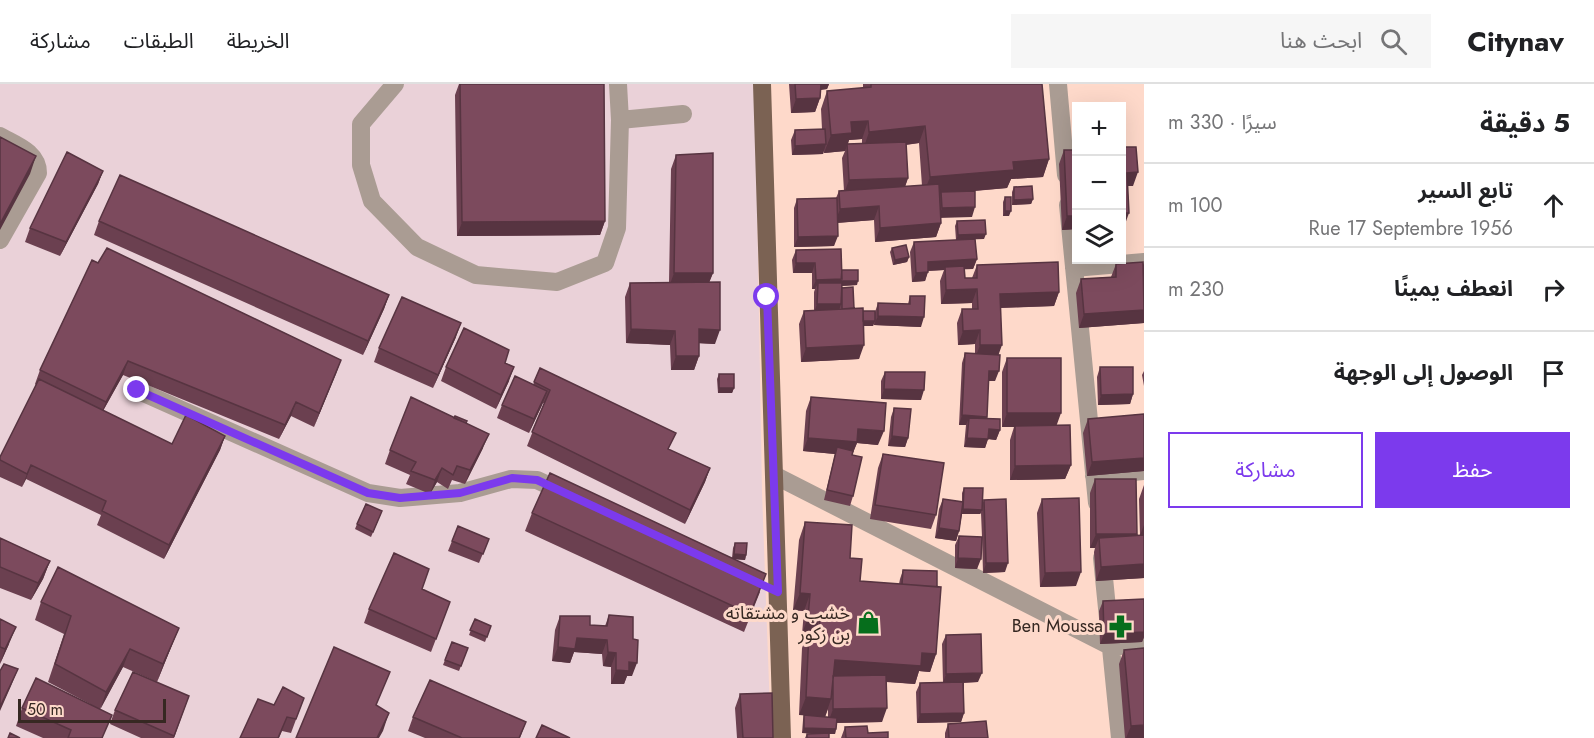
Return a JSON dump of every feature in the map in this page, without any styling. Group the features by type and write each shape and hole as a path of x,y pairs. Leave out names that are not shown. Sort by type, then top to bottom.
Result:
{"main road":[{"path":"762,84 782,738"}],"street":[{"path":"395,84 362,124 361,165 372,201 417,247 476,275 557,282 605,263 617,228 620,120 618,84"},
{"path":"1058,84 1099,521"},
{"path":"620,120 683,114"},
{"path":"0,136 29,152 38,163 38,173 0,240"},
{"path":"1074,268 1144,262"},
{"path":"137,390 368,493 400,498 460,493 512,478 537,480 579,499"},
{"path":"1094,476 1144,471"},
{"path":"774,475 1112,647 1144,643"},
{"path":"1101,544 1120,738"},
{"path":"757,582 778,592"}],"shaded area":[{"path":"0,84 755,84 762,492 771,738 0,738"}],"building":[{"path":"460,84 604,84 605,221 462,222"},
{"path":"795,84 821,84 820,98 796,99"},
{"path":"871,84 1042,84 1049,159 1013,162 1014,170 930,177 925,126 869,132 868,121 851,122 852,133 831,135 827,91 871,87"},
{"path":"825,129 826,144 795,146 795,130"},
{"path":"0,137 36,156 0,224"},
{"path":"906,142 908,178 849,180 847,144"},
{"path":"1126,147 1136,147 1138,172 1127,173 1129,213 1126,213"},
{"path":"1064,150 1072,150 1072,216 1067,216"},
{"path":"67,152 103,171 66,242 30,228"},
{"path":"713,153 713,273 674,273 676,155"},
{"path":"120,175 389,295 368,341 99,221"},
{"path":"939,184 941,223 880,228 879,206 840,209 839,191"},
{"path":"1032,186 1033,199 1014,200 1014,187"},
{"path":"975,191 975,207 942,208 941,192"},
{"path":"1005,197 1011,197 1011,211 1005,211"},
{"path":"837,198 838,236 798,237 797,199"},
{"path":"985,220 986,234 958,235 957,221"},
{"path":"975,239 977,259 928,262 928,272 916,273 914,242"},
{"path":"906,245 909,257 895,260 892,248"},
{"path":"107,248 341,360 319,413 296,402 285,425 128,361 106,402 40,370 92,260 98,263"},
{"path":"841,249 842,279 816,280 815,263 796,263 796,250"},
{"path":"1058,262 1059,292 1000,294 1002,345 980,345 980,330 963,331 962,309 978,309 977,289 946,290 945,267 964,266 965,278 977,278 977,265"},
{"path":"1143,262 1144,310 1084,314 1081,279 1116,277 1116,264"},
{"path":"842,270 858,270 858,281 841,281"},
{"path":"720,282 720,330 699,329 699,356 676,356 675,331 631,329 630,283"},
{"path":"818,283 842,283 841,304 817,304"},
{"path":"853,287 854,308 842,309 842,288"},
{"path":"910,296 925,296 924,317 878,316 878,303 910,304"},
{"path":"402,297 461,323 438,375 379,348"},
{"path":"863,308 864,345 806,348 804,311"},
{"path":"863,311 875,311 875,321 863,321"},
{"path":"464,328 509,350 505,363 514,367 501,395 446,367"},
{"path":"965,353 1000,355 999,371 989,371 987,417 962,415"},
{"path":"1007,358 1061,358 1061,413 1007,413"},
{"path":"1100,367 1133,367 1133,394 1101,395"},
{"path":"540,368 676,433 668,449 710,468 690,510 532,432 550,390 534,382"},
{"path":"885,372 925,372 924,390 884,389"},
{"path":"719,374 734,374 734,388 719,388"},
{"path":"515,376 547,391 534,419 502,405"},
{"path":"39,379 172,444 186,415 225,436 169,545 102,511 106,501 31,465 27,474 0,460"},
{"path":"411,397 489,434 470,470 457,466 453,475 442,468 435,480 411,471 416,462 390,450"},
{"path":"811,397 886,403 884,431 858,429 857,442 808,438"},
{"path":"894,408 911,409 908,438 892,436"},
{"path":"1144,414 1144,458 1092,462 1088,419"},
{"path":"455,416 467,421 466,423 454,418"},
{"path":"969,418 1000,419 1000,430 989,429 988,439 967,438"},
{"path":"1070,425 1071,465 1015,466 1015,426"},
{"path":"837,447 853,451 852,455 862,457 853,496 827,490"},
{"path":"883,454 944,463 936,515 875,505"},
{"path":"550,473 766,574 750,614 532,513"},
{"path":"1095,479 1136,479 1137,534 1096,534"},
{"path":"964,488 983,488 982,510 963,509"},
{"path":"1079,498 1081,572 1045,573 1042,499"},
{"path":"943,499 963,502 959,531 939,528"},
{"path":"1006,499 1008,563 986,563 984,500"},
{"path":"366,504 382,511 373,532 357,524"},
{"name":"خشب و مشتقاته بن زكور","path":"805,522 852,525 850,558 862,559 860,581 941,587 936,654 922,653 921,666 835,660 831,699 806,697 809,631 819,631 820,618 808,617 810,594 800,593"},
{"path":"458,526 489,539 483,554 452,541"},
{"path":"1144,535 1144,564 1101,567 1099,538"},
{"path":"959,536 982,537 981,559 958,558"},
{"path":"0,538 50,561 38,583 0,567"},
{"path":"735,543 747,543 746,555 734,554"},
{"path":"394,553 429,569 422,589 450,602 436,639 369,609"},
{"path":"58,567 179,628 163,664 130,649 106,692 55,664 71,616 41,602"},
{"path":"903,570 937,571 937,587 902,584"},
{"name":"Ben Moussa","path":"1144,599 1144,632 1104,634 1103,601"},
{"path":"609,615 633,617 633,639 638,640 637,663 629,662 629,671 616,670 616,653 608,652 607,640 577,638 575,649 558,647 560,616 590,616 590,625 607,626"},
{"path":"0,619 16,627 5,649 0,647"},
{"path":"475,619 491,626 487,637 470,630"},
{"path":"981,634 982,673 946,674 946,635"},
{"path":"452,642 468,648 461,666 445,660"},
{"path":"334,647 390,672 376,705 389,713 377,738 296,738"},
{"path":"1144,648 1144,725 1131,726 1124,650"},
{"path":"4,664 18,669 0,707 0,671"},
{"path":"133,672 189,696 174,736 115,710"},
{"path":"886,675 887,708 833,709 833,676"},
{"path":"36,678 112,715 102,738 68,738 71,730 22,708"},
{"path":"430,680 526,722 519,738 462,738 413,717"},
{"path":"963,682 964,713 920,714 920,683"},
{"path":"283,687 304,698 296,719 287,717 278,738 240,738 258,699 274,705"},
{"path":"772,693 773,738 743,738 740,694"},
{"path":"804,715 837,718 836,729 804,728"},
{"path":"986,721 988,738 949,738 948,724"},
{"path":"542,725 570,738 536,738"},
{"path":"867,726 868,733 888,732 888,738 846,738 845,727"},
{"path":"10,733 20,738 8,738"},
{"path":"829,733 829,738 807,738 807,734"}],"place":[{"name":"خشب و مشتقاته بن زكور","path":"868,623"},
{"name":"Ben Moussa","path":"1121,626"}],"route":[{"path":"137,390 368,493 400,498 460,493 512,478 537,480 778,592 767,297"}]}
